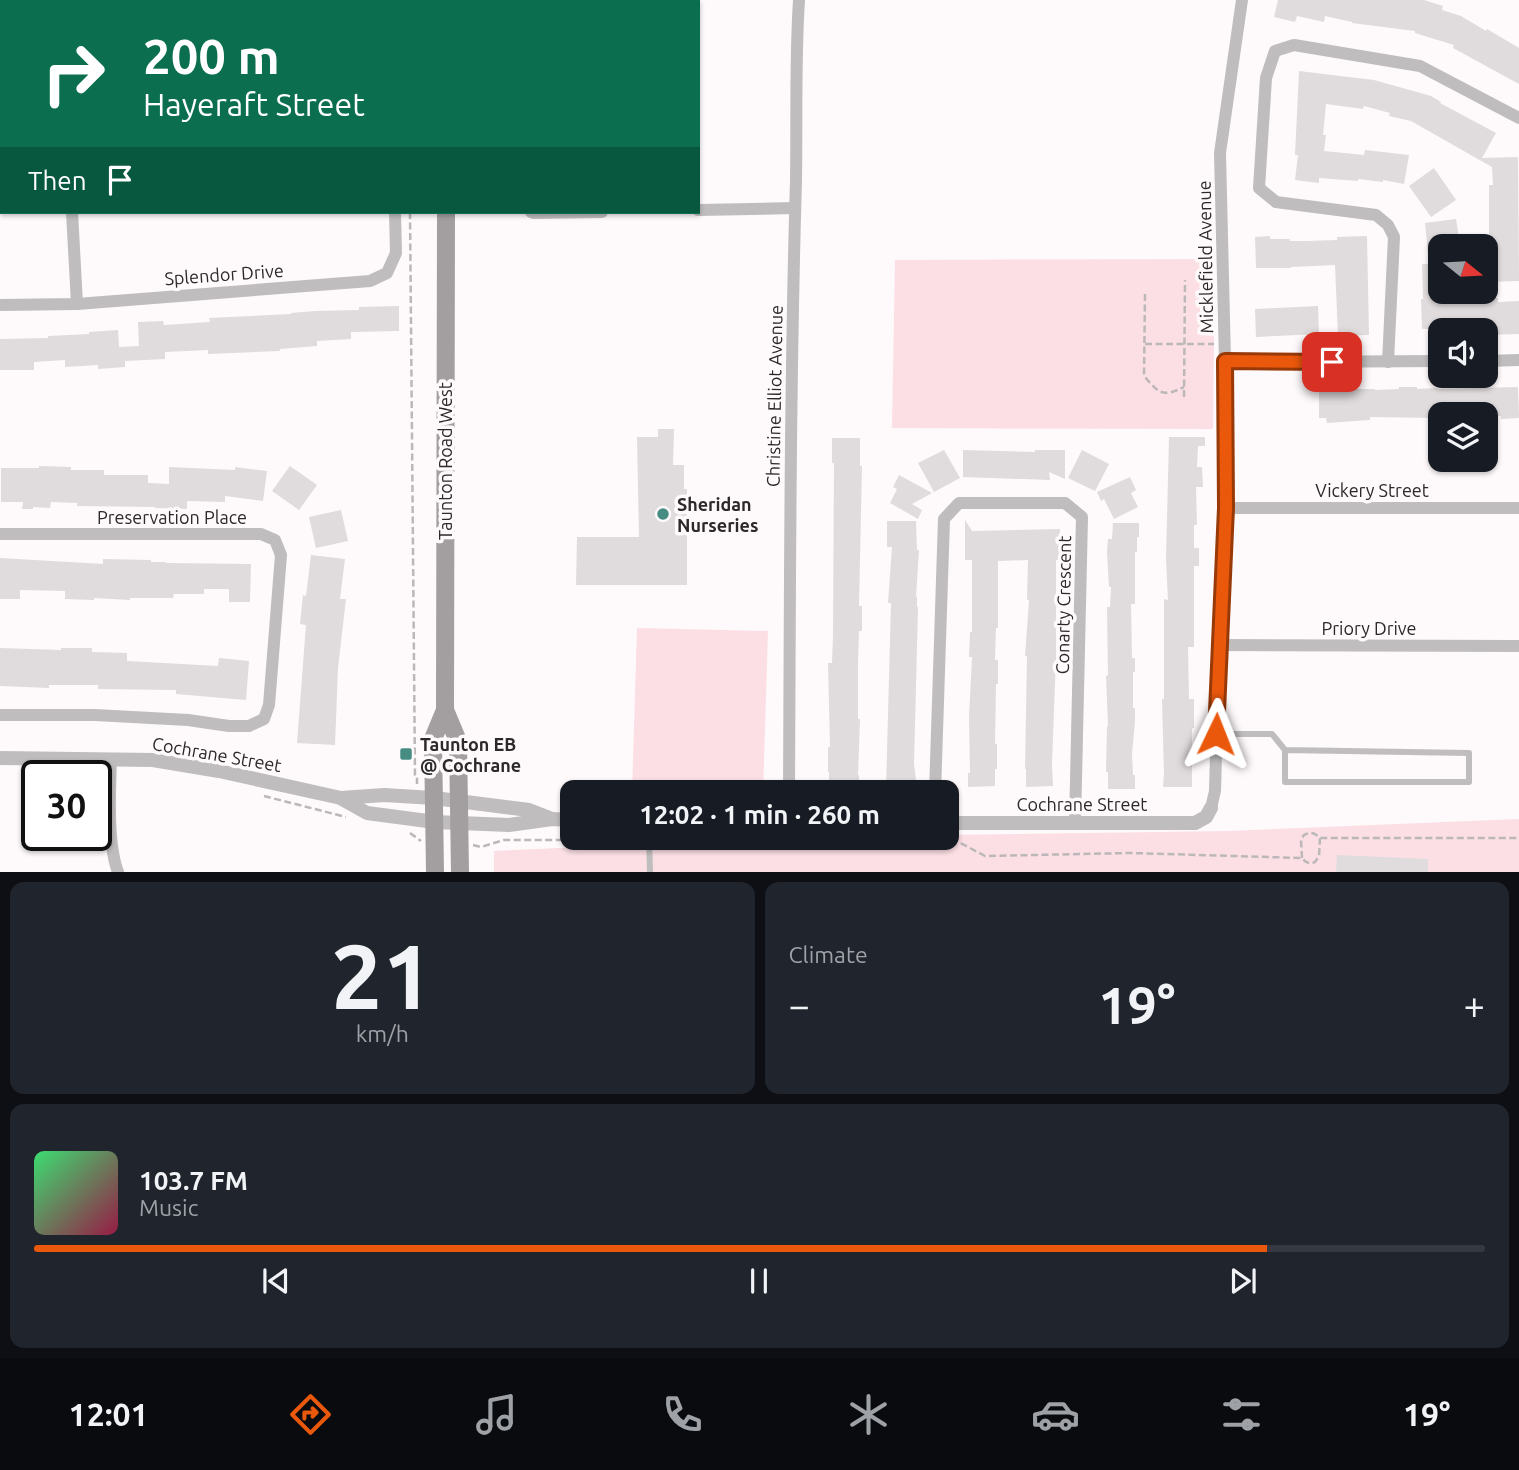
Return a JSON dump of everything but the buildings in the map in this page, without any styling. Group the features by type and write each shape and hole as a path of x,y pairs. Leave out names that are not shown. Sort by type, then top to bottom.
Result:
{"main road":[{"name":"Taunton Road West","path":"435,872 433,739 445,710 446,214"},
{"name":"Taunton Road West","path":"445,710 458,741 460,872"}],"street":[{"name":"Christine Elliot Avenue","path":"789,780 797,142 795,49 799,0"},
{"name":"Micklefield Avenue","path":"1212,808 1215,791 1226,508 1220,153 1242,0"},
{"path":"1388,362 1394,237 1388,225 1376,215 1276,202 1259,188 1266,78 1275,51 1294,45 1420,66 1519,118"},
{"path":"700,210 795,208"},
{"path":"72,214 76,303"},
{"name":"Splendor Drive","path":"0,305 76,303 370,281 387,272 396,253 396,214"},
{"path":"1498,361 1519,360"},
{"path":"1225,361 1428,361"},
{"name":"Conarty Crescent","path":"935,780 944,519 959,503 1065,503 1082,517 1075,823"},
{"name":"Vickery Street","path":"1226,508 1519,508"},
{"name":"Preservation Place","path":"0,534 261,534 275,540 281,555 268,705 264,719 249,726 239,726 95,715 0,715"},
{"name":"Priory Drive","path":"1219,645 1519,646"},
{"name":"Cochrane Street","path":"0,758 173,762 341,798 384,795 434,798 529,810 552,819"},
{"path":"111,759 111,840 113,859 118,872"},
{"name":"Cochrane Street","path":"341,798 367,813 435,822 509,825 560,819"},
{"name":"Cochrane Street","path":"959,823 1195,823 1206,817 1212,808"}],"lane":[{"path":"1216,734 1272,734 1285,750 1285,782 1469,782 1469,754 1285,750"},
{"path":"649,850 650,872"}],"path":[{"path":"410,214 417,776"},
{"path":"1184,397 1185,280"},
{"path":"1145,294 1144,376 1158,391 1170,394 1184,387"},
{"path":"1144,344 1225,344"},
{"path":"264,796 350,818"},
{"path":"403,830 412,833 419,841"},
{"path":"1320,838 1319,856 1315,862 1305,862 1302,858 1301,840 1311,832 1320,838 1519,838"},
{"path":"475,845 481,847 504,839 560,839"},
{"path":"959,842 985,856 1130,853 1302,858"}],"shaded area":[{"path":"1215,259 1213,429 892,428 895,260"},
{"path":"637,628 768,631 763,780 632,780"},
{"path":"1519,819 1519,872 494,872 494,851 560,848 959,850 959,835 1229,831"}],"place":[{"name":"Sheridan Nurseries","path":"663,514"},
{"name":"Taunton EB @ Cochrane","path":"406,754"}],"route":[{"path":"1216,734 1226,508 1225,361 1332,362"}]}
